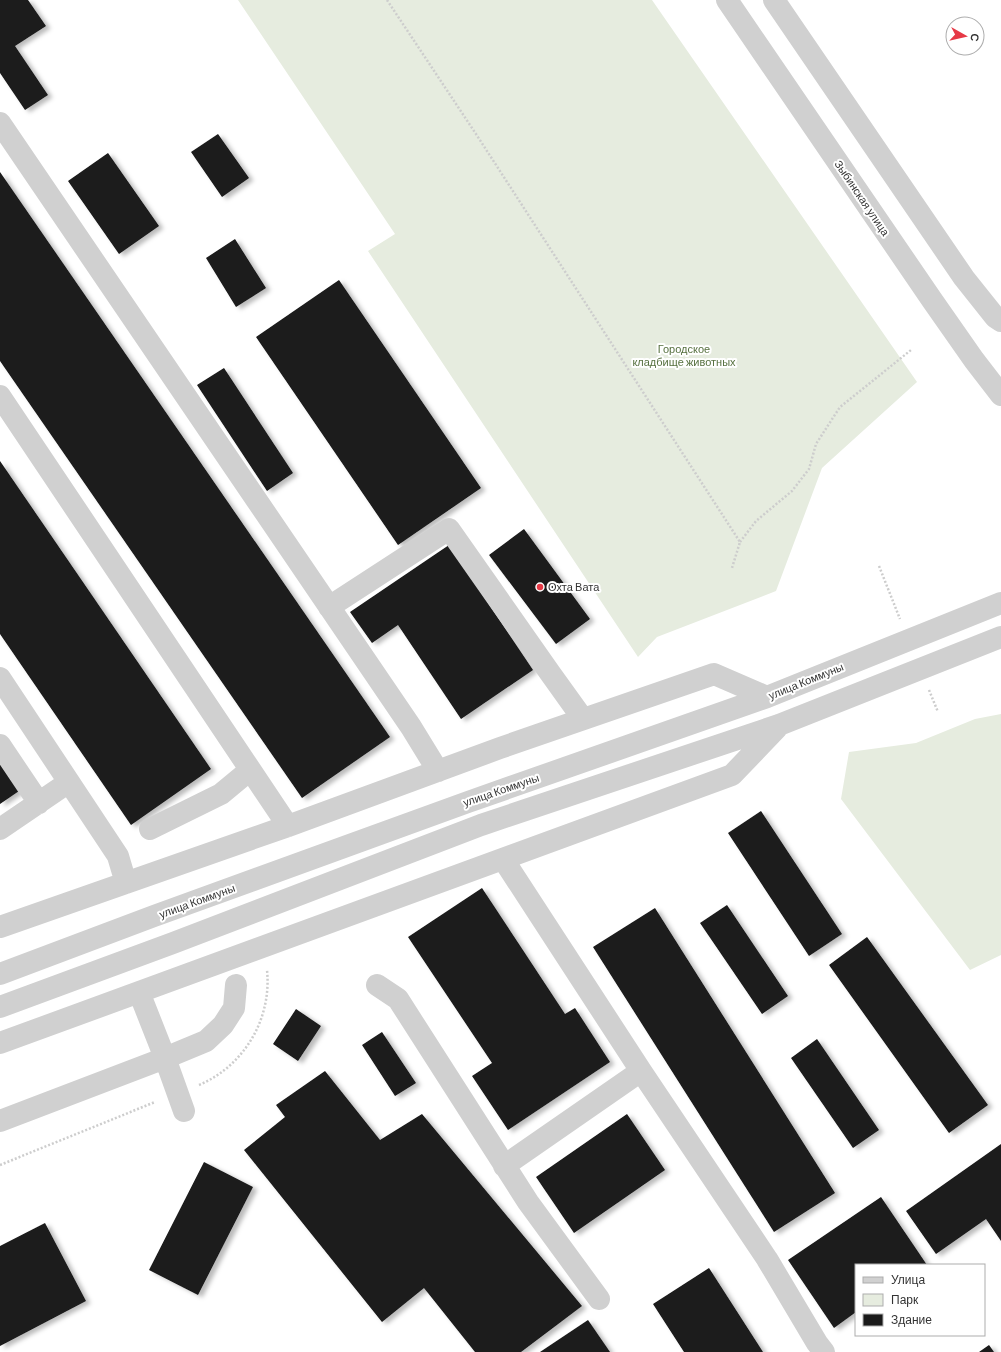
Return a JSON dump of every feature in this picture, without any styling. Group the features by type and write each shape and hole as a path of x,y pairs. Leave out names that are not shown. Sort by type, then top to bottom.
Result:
{"street":[{"name":"Зыбинская улица","path":"727,0 936,306 1001,395"},
{"path":"774,0 964,278 995,317 1001,321"},
{"path":"0,123 411,727 438,771"},
{"path":"0,396 288,826"},
{"path":"329,606 449,529 584,719"},
{"name":"улица Коммуны","path":"0,974 453,807 767,697 1001,603"},
{"path":"0,1007 173,943 481,825 779,725 1001,637"},
{"path":"0,927 714,674 767,697"},
{"path":"0,678 118,856 126,882"},
{"path":"0,1043 732,775 779,725"},
{"path":"0,745 39,803"},
{"path":"150,830 221,794 250,770"},
{"path":"0,829 69,782"},
{"path":"503,859 640,1071 767,1259 817,1343 824,1352"},
{"path":"0,1120 206,1041 223,1025 234,1008 236,985"},
{"path":"376,985 398,999 528,1202 599,1299"},
{"path":"139,992 184,1111"},
{"path":"504,1166 640,1071"}],"path":[{"path":"387,0 481,141 740,542"},
{"path":"732,568 740,542 756,521 792,491 810,469 816,444 840,407 911,350"}],"green space":[{"name":"Городское кладбище животных","path":"238,0 652,0 917,382 822,468 776,591 657,637 638,657 368,251 395,234"},
{"path":"1001,714 1001,955 970,970 841,799 849,752 916,743 975,719"}],"building":[{"path":"0,0 28,0 46,26 15,46 48,95 25,110 0,73"},
{"path":"218,134 249,178 222,197 191,152"},
{"path":"108,153 159,226 119,254 68,181"},
{"path":"0,172 390,737 302,798 0,361"},
{"path":"235,239 266,288 236,307 206,258"},
{"path":"339,280 481,488 398,545 256,337"},
{"path":"224,368 293,473 267,491 197,385"},
{"path":"0,461 211,769 131,825 0,634"},
{"name":"Охта Вата","path":"524,529 590,619 556,644 489,555"},
{"path":"449,545 533,670 461,719 398,625 372,643 350,612"},
{"path":"0,763 19,791 0,804"},
{"path":"761,811 842,934 809,956 728,833"},
{"path":"482,888 565,1014 575,1008 610,1062 508,1130 472,1076 492,1063 408,937"},
{"path":"727,905 788,996 762,1014 700,923"},
{"path":"655,908 835,1193 774,1232 593,947"},
{"path":"867,937 988,1105 949,1133 829,965"},
{"path":"296,1009 321,1026 298,1061 273,1044"},
{"path":"382,1032 416,1083 395,1096 362,1045"},
{"path":"817,1039 879,1130 853,1148 791,1058"},
{"path":"325,1071 380,1140 422,1114 582,1306 521,1352 475,1352 424,1288 382,1322 244,1150 285,1117 276,1105"},
{"path":"627,1114 665,1170 574,1233 536,1177"},
{"path":"1001,1144 1001,1241 986,1219 936,1254 906,1211"},
{"path":"204,1162 253,1187 198,1295 149,1270"},
{"path":"881,1197 926,1264 855,1264 855,1313 834,1328 788,1260"},
{"path":"45,1223 86,1301 0,1346 0,1246"},
{"path":"709,1268 763,1352 684,1352 653,1304"},
{"path":"588,1320 610,1352 540,1352"},
{"path":"989,1345 994,1352 979,1352"}],"place":[{"name":"Охта Вата","path":"540,587"}]}
